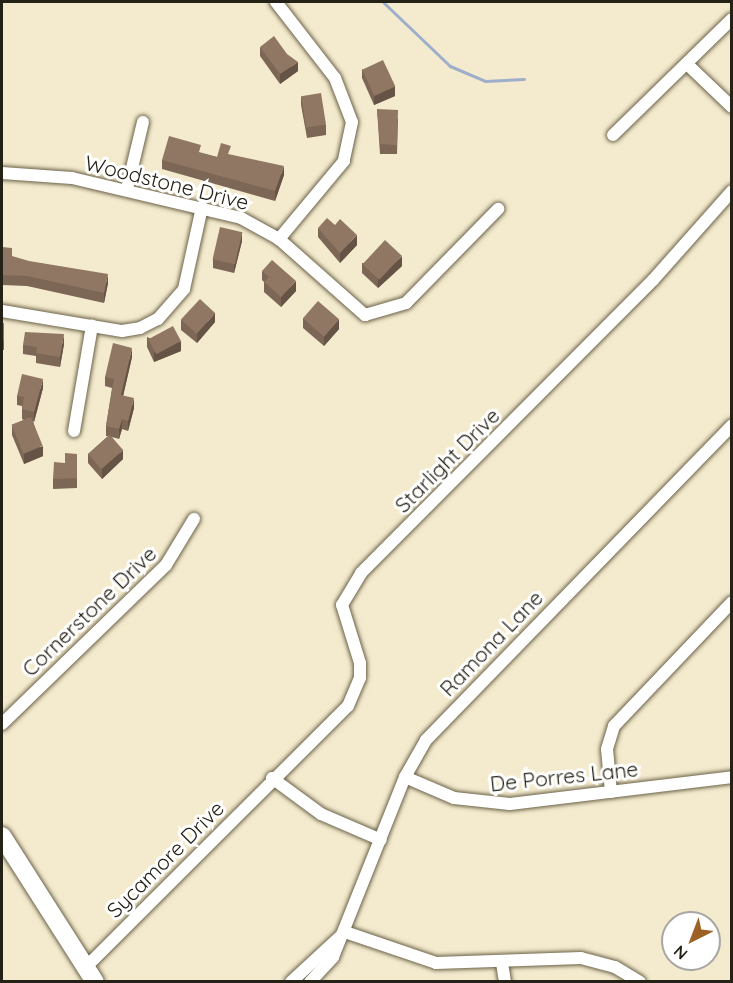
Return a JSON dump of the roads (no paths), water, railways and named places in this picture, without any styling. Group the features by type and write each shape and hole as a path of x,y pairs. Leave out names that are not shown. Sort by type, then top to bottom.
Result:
{"main road":[{"path":"2,836 91,974"}],"street":[{"path":"276,2 335,78 352,122 344,161 279,239"},
{"path":"613,135 732,19"},
{"path":"687,64 732,107"},
{"path":"127,189 142,122"},
{"name":"Woodstone Drive","path":"2,173 127,189 241,218 279,239 354,311 375,315 406,303 498,209"},
{"name":"Starlight Drive","path":"272,778 328,727 356,691 360,663 342,614 343,595 653,280 732,191"},
{"path":"2,311 92,326 140,328 172,306 190,269 202,207"},
{"path":"74,431 92,326"},
{"name":"Ramona Lane","path":"310,981 333,957 345,932 405,777 436,727 732,425"},
{"name":"Cornerstone Drive","path":"2,724 166,565 194,519"},
{"path":"610,792 607,749 614,726 732,602"},
{"name":"De Porres Lane","path":"405,777 483,803 610,792 732,777"},
{"path":"272,778 321,814 381,840"},
{"name":"Sycamore Drive","path":"91,974 272,778"},
{"path":"345,932 436,963 502,963 581,958 608,964 640,981"},
{"name":"Ramona Lane","path":"295,977 345,932"},
{"path":"502,963 505,981"},
{"path":"295,977 310,981"}],"waterway":[{"path":"383,2 450,66 485,81 524,79"}]}
